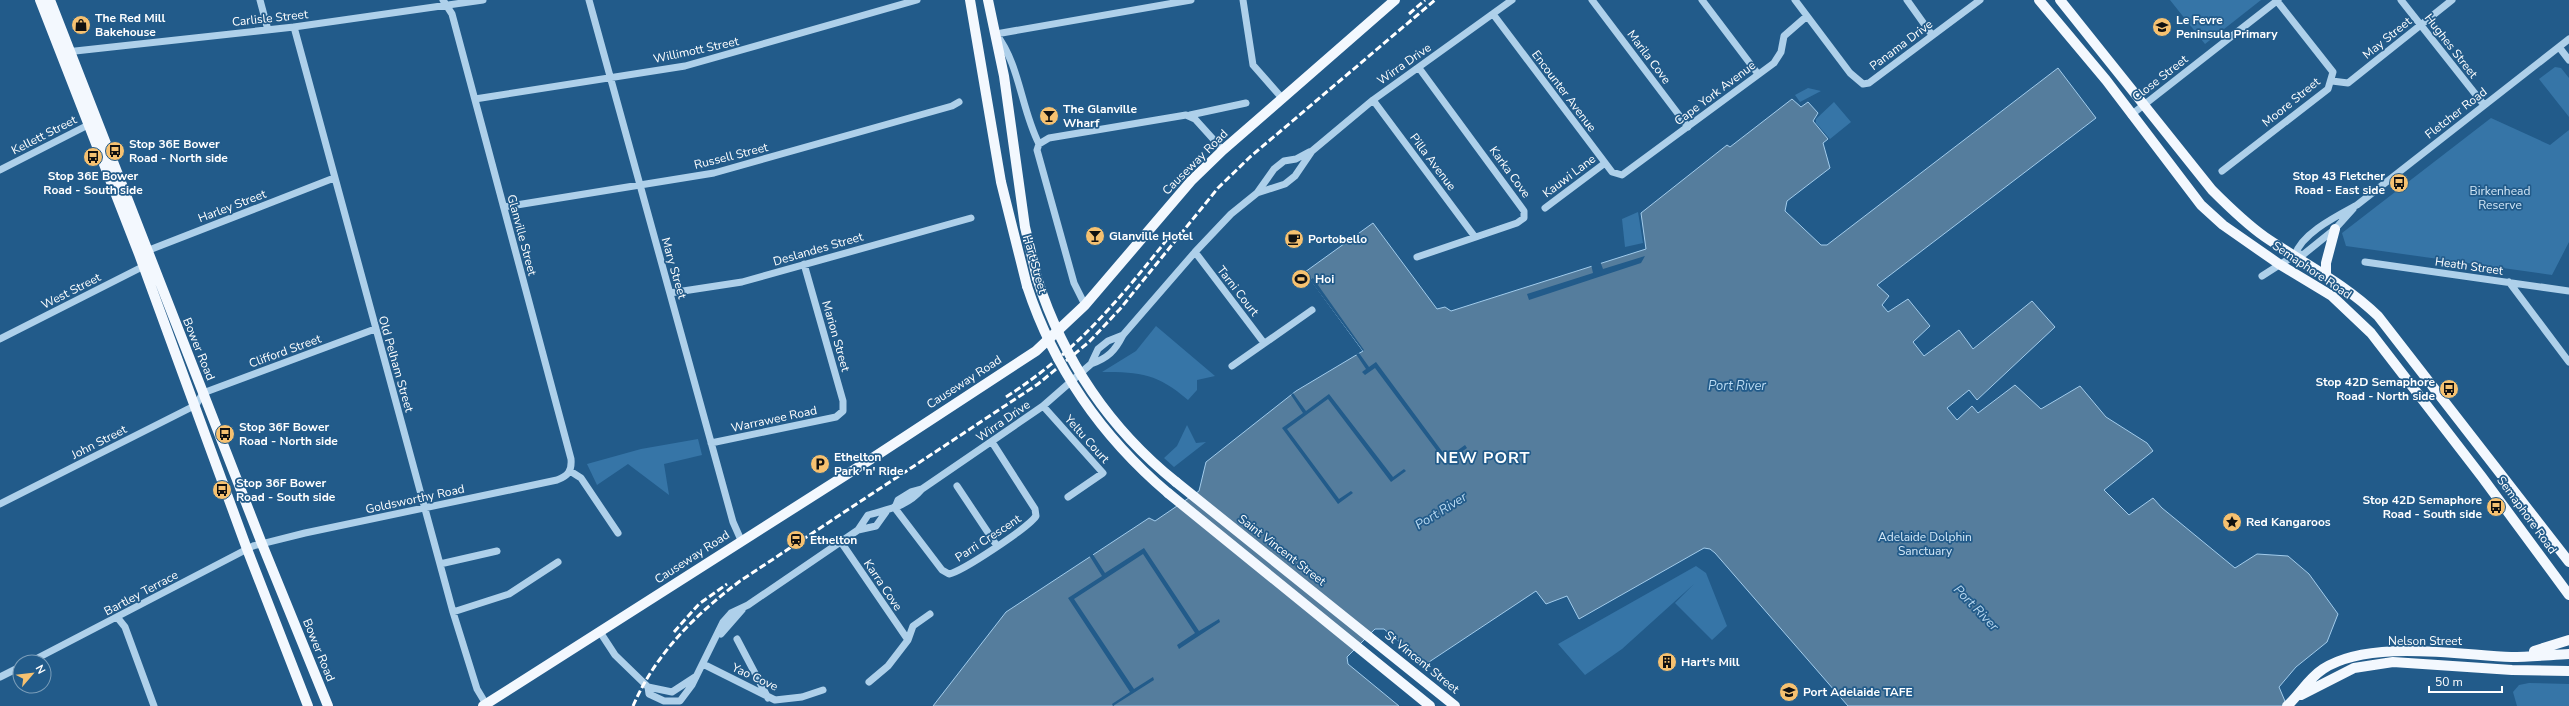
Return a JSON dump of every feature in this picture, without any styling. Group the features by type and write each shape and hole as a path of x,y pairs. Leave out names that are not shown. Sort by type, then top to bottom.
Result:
{"main road":[{"name":"Bower Road","path":"40,0 65,52 143,252 247,549 308,706"},
{"name":"Bower Road","path":"50,0 65,52"},
{"name":"Hart Street","path":"970,0 1001,182 1027,286 1048,342 1078,395 1110,436 1146,474 1360,651 1430,706"},
{"name":"Hart Street","path":"988,0 996,34 1025,227 1037,278 1065,348 1088,386 1119,428 1156,466 1176,482"},
{"name":"Causeway Road","path":"485,705 741,540 871,459 1036,351 1085,305 1191,181 1223,150 1395,0"},
{"name":"Semaphore Road","path":"2039,0 2106,80 2131,115 2201,205 2223,225 2279,264 2332,296 2371,332 2482,477 2569,595"},
{"name":"Semaphore Road","path":"2060,0 2212,190 2232,211 2264,236 2361,299 2378,316 2569,562"},
{"path":"2326,276 2326,263 2335,229"},
{"name":"Bower Road","path":"147,264 203,393 262,544 328,706"},
{"name":"Saint Vincent Street","path":"1176,482 1372,638"},
{"name":"St Vincent Street","path":"1372,638 1455,706"},
{"path":"2513,657 2561,644 2569,640"},
{"name":"Nelson Street","path":"2287,706 2296,698 2308,682 2324,669 2365,655 2425,651 2513,657 2569,654"},
{"name":"Nelson Street","path":"2296,698 2354,668 2393,662 2512,670 2569,671"}],"street":[{"path":"260,0 268,30"},
{"name":"Carlisle Street","path":"65,52 294,27 445,3 483,0"},
{"name":"Mary Street","path":"589,0 733,522 741,540"},
{"name":"Willimott Street","path":"475,99 685,66 917,0"},
{"path":"996,34 1191,0"},
{"path":"1243,0 1253,65 1282,98"},
{"name":"Wirra Drive","path":"858,530 876,526 886,512 895,506 898,500 911,492 922,489 992,442 1043,406 1091,364 1106,359 1115,350 1123,335 1195,252 1231,214 1257,193 1274,169 1284,161 1296,159 1312,150 1373,100 1512,0"},
{"name":"Marila Cove","path":"1592,0 1688,127"},
{"name":"Panama Drive","path":"1795,0 1850,73 1863,84 1869,83 1980,0"},
{"path":"1907,0 1932,35"},
{"name":"Hughes Street","path":"2401,0 2484,105"},
{"name":"May Street","path":"2332,81 2348,83 2452,0"},
{"path":"1706,1 1758,74"},
{"name":"Close Street","path":"2131,115 2278,1"},
{"name":"Moore Street","path":"2222,171 2328,89 2332,81 2333,72 2278,1"},
{"name":"Glanville Street","path":"445,3 452,14 504,207 571,459 570,471"},
{"name":"Encounter Avenue","path":"1493,14 1612,172 1622,175"},
{"name":"Cape York Avenue","path":"1622,175 1774,62 1781,52 1784,36 1807,16"},
{"name":"Old Pelham Street","path":"294,27 453,612 477,689 485,705"},
{"name":"Hart Street","path":"996,34 1006,47 1031,128 1039,144 1037,150 1074,283 1085,305"},
{"name":"Fletcher Road","path":"2295,255 2298,246 2323,225 2357,205 2569,39"},
{"path":"2559,47 2569,60"},
{"name":"Karka Cove","path":"1417,257 1517,223 1524,218 1524,211 1419,68"},
{"name":"Pilla Avenue","path":"1373,100 1475,237"},
{"name":"Russell Street","path":"504,207 714,173 945,108 959,102"},
{"path":"1039,144 1049,138 1180,114 1190,116 1246,103"},
{"path":"1190,116 1223,150"},
{"name":"Kellett Street","path":"0,170 93,122"},
{"name":"Wirra Drive","path":"1257,193 1284,184 1295,176 1312,150"},
{"name":"Kauwi Lane","path":"1545,208 1605,163"},
{"name":"Harley Street","path":"143,252 334,178"},
{"name":"Fletcher Road","path":"2262,276 2295,255 2304,254 2335,229 2357,205"},
{"name":"Deslandes Street","path":"670,293 742,282 970,218"},
{"name":"Tarni Court","path":"1195,252 1264,343"},
{"name":"Heath Street","path":"2365,262 2569,291"},
{"name":"West Street","path":"0,339 147,264"},
{"name":"Marion Street","path":"804,264 843,401 842,413"},
{"path":"2509,282 2569,362"},
{"path":"1232,366 1312,310"},
{"name":"Clifford Street","path":"203,393 375,329"},
{"name":"Wirra Drive","path":"1091,364 1098,349 1108,341 1123,335"},
{"path":"196,405 203,393"},
{"name":"John Street","path":"0,504 196,405"},
{"name":"Yeltu Court","path":"1043,406 1103,473 1068,497"},
{"name":"Warrawee Road","path":"711,443 836,417 842,413"},
{"name":"Parri Crescent","path":"895,506 942,570 949,574 997,546 1032,522 1036,516 1035,509 992,442"},
{"path":"570,471 581,478 618,533"},
{"name":"Goldsworthy Road","path":"262,544 305,533 425,509 557,480 566,476 570,471"},
{"path":"957,486 997,546"},
{"name":"Wirra Drive","path":"681,703 716,640 723,622 731,613 748,605 858,530 868,515 886,512"},
{"name":"Karra Cove","path":"841,542 908,640"},
{"name":"Bartley Terrace","path":"45,654 247,549 262,544"},
{"path":"440,564 497,551"},
{"path":"453,612 509,594 558,562"},
{"path":"869,682 888,666 908,640 913,626 930,614"},
{"path":"117,617 125,627 154,706"},
{"path":"600,632 615,655 648,687 675,691 681,703"},
{"path":"737,639 768,698"},
{"name":"Yao Cove","path":"703,664 768,698 784,701 823,690"},
{"path":"0,678 12,671"},
{"name":"Wirra Drive","path":"675,691 695,677"},
{"path":"648,687 649,694 657,699 681,703"}],"green space":[{"path":"2170,0 2261,0 2205,44"},
{"path":"2555,67 2561,68 2569,78 2569,117 2539,79"},
{"path":"1808,88 1821,91 1800,102 1795,95"},
{"path":"1834,102 1851,122 1830,139 1816,123 1816,119"},
{"name":"Birkenhead Reserve","path":"2491,118 2550,145 2569,130 2569,242 2552,275 2346,246 2342,233"},
{"path":"1638,212 1643,243 1625,247 1622,219"},
{"path":"1156,326 1215,376 1197,380 1197,390 1188,400 1167,385 1148,376 1128,373 1102,372 1136,351"},
{"path":"1187,425 1196,443 1206,442 1174,467 1164,458 1177,446"},
{"path":"698,439 702,455 664,464 669,495 628,464 597,485 587,464 641,449"},
{"path":"1696,566 1706,573 1727,626 1712,640 1675,603 1694,584 1622,649 1585,675 1558,644"},
{"path":"2529,683 2569,684 2569,706 2517,706 2513,692 2519,685"}],"water":[{"name":"Port River","path":"2058,68 2096,118 1877,285 1889,296 1882,305 1888,312 1908,299 1930,326 1913,342 1924,356 1959,330 1973,349 2032,301 2055,327 1977,400 1969,390 1947,408 1957,420 1972,406 1978,413 2015,385 2041,409 2080,386 2106,417 2147,443 2153,451 2104,490 2129,515 2153,498 2162,508 2235,568 2257,554 2288,556 2309,574 2338,614 2327,642 2296,667 2279,687 2287,706 1848,706 1715,553 1710,549 1704,548 1579,619 1567,596 1546,604 1536,591 1426,664 1384,629 1375,629 1347,657 1348,664 1399,706 933,706 1006,612 1149,518 1155,521 1199,491 1206,462 1296,391 1363,351 1305,272 1373,223 1437,309 1445,307 1451,311 1646,249 1641,213 1727,145 1730,147 1792,99 1801,107 1808,102 1818,113 1813,121 1828,139 1823,143 1830,168 1787,201 1785,211 1821,245 1827,245"}],"pier":[{"path":"1645,256 1641,263 1529,300 1527,294 1593,273 1591,264 1600,261 1603,269"},
{"path":"1313,278 1364,350 1363,351 1310,280"},
{"path":"1359,353 1369,367 1376,362 1447,458 1465,445 1467,448 1446,463 1375,368 1365,375 1362,372 1366,369 1356,354"},
{"path":"1293,393 1306,411 1329,394 1393,477 1404,469 1406,471 1391,482 1328,399 1287,429 1339,499 1351,491 1353,493 1338,504 1282,428 1303,413 1291,395"},
{"path":"1144,548 1199,631 1219,619 1220,622 1179,649 1177,645 1195,633 1143,554 1074,599 1134,689 1153,677 1154,680 1113,706 1112,704 1130,692 1068,598 1102,576 1089,555 1092,553 1105,573"}],"railway":[{"path":"1409,14 1425,0"},
{"path":"633,706 642,687 665,652 678,636 723,594 740,581 1038,384 1089,342 1120,309 1218,188 1250,157 1435,0"},
{"path":"1006,397 1054,362 1095,324 1132,283 1169,237"},
{"path":"674,632 699,604 727,584"}],"place":[{"name":"The Red Mill Bakehouse","path":"81,25"},
{"name":"Le Fevre Peninsula Primary","path":"2162,27"},
{"name":"The Glanville Wharf","path":"1049,116"},
{"name":"Stop 36E Bower Road - North side","path":"115,151"},
{"name":"Stop 36E Bower Road - South side","path":"93,157"},
{"name":"Stop 43 Fletcher Road - East side","path":"2399,183"},
{"name":"Glanville Hotel","path":"1095,236"},
{"name":"Portobello","path":"1294,239"},
{"name":"Hoi","path":"1301,279"},
{"name":"Stop 42D Semaphore Road - North side","path":"2449,389"},
{"name":"Stop 36F Bower Road - North side","path":"225,434"},
{"name":"Ethelton Park 'n' Ride","path":"820,464"},
{"name":"Stop 36F Bower Road - South side","path":"222,490"},
{"name":"Stop 42D Semaphore Road - South side","path":"2496,507"},
{"name":"Red Kangaroos","path":"2232,522"},
{"name":"Ethelton","path":"796,540"},
{"name":"Hart's Mill","path":"1667,662"},
{"name":"Port Adelaide TAFE","path":"1789,692"}],"district":[{"name":"NEW PORT","path":"1483,458"}],"park label":[{"name":"Adelaide Dolphin Sanctuary","path":"1925,544"}]}
